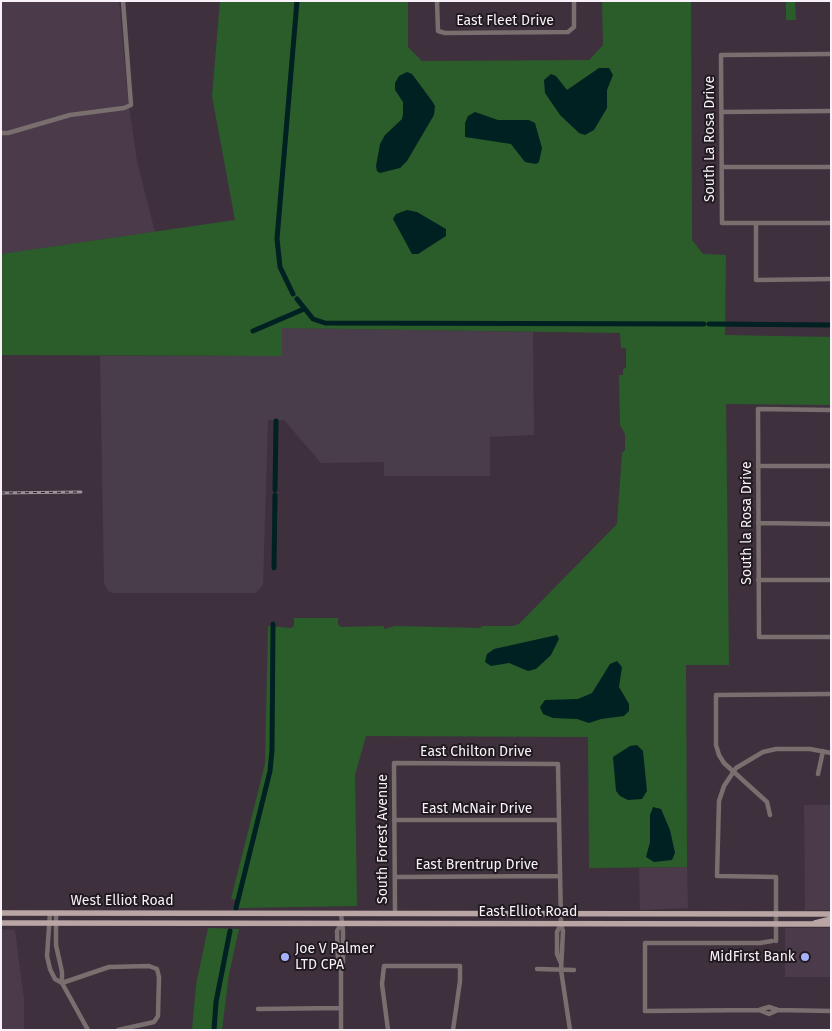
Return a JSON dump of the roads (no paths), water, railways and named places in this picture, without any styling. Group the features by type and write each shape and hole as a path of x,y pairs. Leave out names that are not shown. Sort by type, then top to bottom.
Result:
{"main road":[{"name":"West Elliot Road","path":"1,913 242,914"},
{"name":"East Elliot Road","path":"242,914 831,914"},
{"path":"616,914 616,924"},
{"path":"814,924 831,919"},
{"name":"West Elliot Road","path":"1,924 225,924"},
{"name":"East Elliot Road","path":"225,924 831,924"}],"street":[{"path":"1,132 8,133 70,115 124,108 131,105 123,1"},
{"name":"East Fleet Drive","path":"437,1 438,31 454,33 573,30 574,1"},
{"name":"South La Rosa Drive","path":"756,223 722,223 721,55 831,54"},
{"path":"721,112 831,111"},
{"path":"722,168 831,167"},
{"path":"831,222 756,223 756,280 831,279"},
{"name":"South la Rosa Drive","path":"831,410 758,409 759,637 831,637"},
{"path":"758,466 831,466"},
{"path":"758,523 831,524"},
{"path":"758,580 831,580"},
{"path":"770,815 767,802 724,763 716,745 716,695 831,694"},
{"path":"831,753 776,749 763,752 748,759 733,772 724,786 718,801 717,876 776,877 774,941 760,943 645,943 644,1010 759,1010 769,1007 778,1010 831,1010"},
{"path":"818,774 823,751"},
{"name":"East Chilton Drive","path":"394,763 558,764 559,820"},
{"name":"South Forest Avenue","path":"394,763 395,914"},
{"name":"East McNair Drive","path":"394,820 559,820"},
{"path":"559,820 560,914 563,948 561,970 570,1030"},
{"name":"East Brentrup Drive","path":"395,877 560,876"},
{"path":"53,913 48,962 55,979 62,983 88,1030"},
{"path":"341,914 341,924 338,930 338,962 341,966 341,1030"},
{"path":"53,923 63,976 62,983"},
{"path":"561,924 557,932 557,958 561,963"},
{"path":"557,948 563,948"},
{"path":"62,983 109,967 149,966 157,969 159,977 158,1016 154,1022 118,1030"},
{"path":"388,1030 382,984 384,966 460,966 460,981 453,1030"},
{"path":"536,969 574,970"},
{"path":"258,1009 341,1008"}],"waterway":[{"path":"293,294 280,267 277,239 297,1"},
{"path":"297,299 313,319 325,323 704,324"},
{"path":"253,331 304,309"},
{"path":"709,324 831,325"},
{"path":"275,490 276,421"},
{"path":"274,568 275,495"},
{"path":"236,908 270,771 272,750 273,624"},
{"path":"214,1030 216,1002 230,931"}],"railway":[{"path":"1,493 81,492"}],"place":[{"name":"Joe V Palmer LTD CPA","path":"285,957"},
{"name":"MidFirst Bank","path":"805,957"}]}
